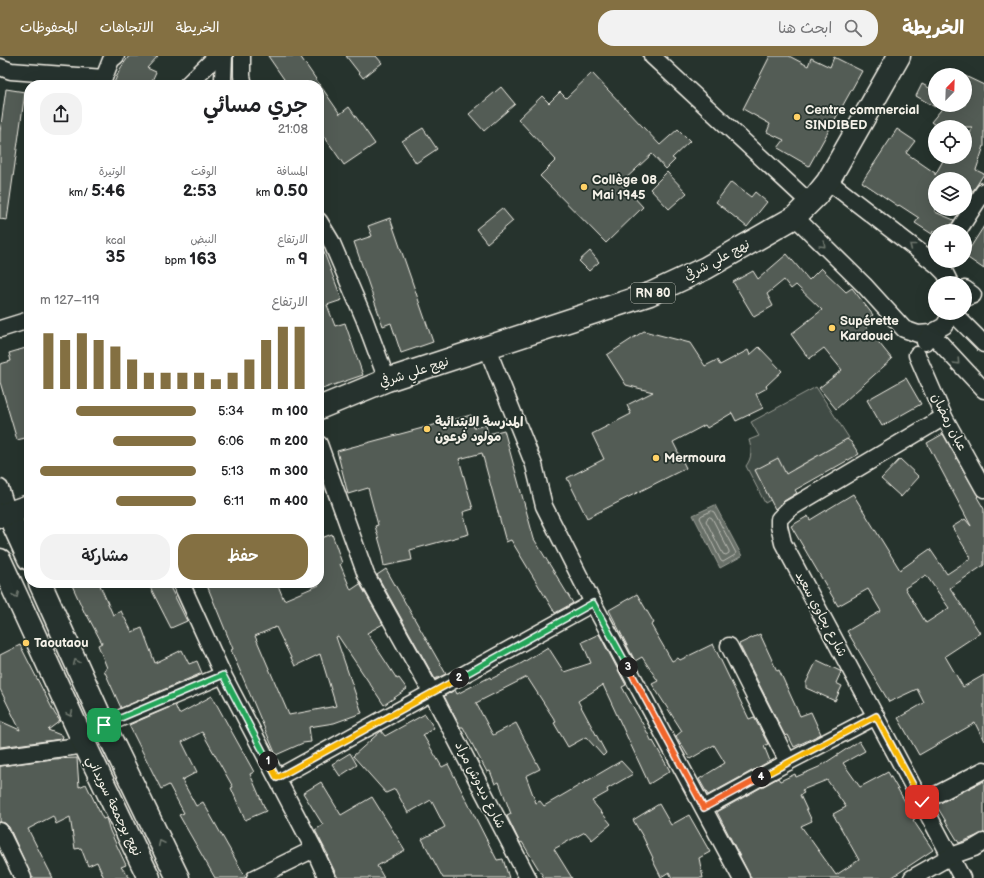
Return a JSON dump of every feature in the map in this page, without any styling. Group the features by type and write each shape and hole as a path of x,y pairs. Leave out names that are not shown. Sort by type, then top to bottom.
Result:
{"main road":[{"name":"نهج علي شرفي","path":"324,406 387,380 650,294 706,268 802,210 828,181 899,56"},
{"path":"24,508 4,514 24,550"},
{"name":"نهج بوجمعة سويداني","path":"0,560 85,745 149,878"},
{"name":"نهج بوجمعة سويداني","path":"42,588 104,725 178,878"}],"street":[{"path":"102,80 111,60 116,56"},
{"path":"192,80 217,56"},
{"path":"223,80 224,56"},
{"path":"242,56 243,80"},
{"name":"عبان رمضان","path":"652,56 802,210 864,285 904,329 917,354 944,417 984,489"},
{"path":"0,67 11,71 93,80"},
{"path":"828,181 943,271"},
{"path":"963,224 984,191"},
{"path":"324,229 331,241 364,318 387,380"},
{"path":"904,329 918,334 931,333 944,326 948,320"},
{"path":"959,320 984,344"},
{"path":"0,329 24,322"},
{"path":"917,354 931,333"},
{"path":"931,333 984,390"},
{"path":"487,348 534,465 544,506 593,603 741,878"},
{"name":"شارع بجاوي سعيد","path":"944,417 789,509 779,519 778,526 783,543 962,878"},
{"name":"شارع ديدوش مراد","path":"324,458 366,575 432,693 528,878"},
{"path":"0,488 4,514"},
{"path":"183,588 223,675 314,849 327,878"},
{"path":"277,778 593,603"},
{"path":"729,646 788,762"},
{"path":"104,725 223,675"},
{"path":"704,808 876,716"},
{"path":"0,757 85,745"},
{"path":"922,802 984,770"},
{"path":"0,831 23,878"},
{"path":"912,878 951,856 974,848 984,842"},
{"path":"255,878 314,849"}],"shaded area":[{"path":"816,387 849,438 794,469 802,483 765,503 746,466 751,454 749,440 759,436 751,422"}],"water":[{"path":"715,505 742,556 720,568 693,515"}],"building":[{"path":"129,56 158,56 147,68 156,72 152,80 115,80 120,69"},
{"path":"268,56 300,56 317,80 285,80"},
{"path":"346,56 376,56 382,63 363,78"},
{"name":"Centre commercial SINDIBED","path":"770,56 789,56 808,66 811,58 830,67 834,57 862,71 809,166 778,148 784,140 767,132 770,124 743,109"},
{"path":"592,73 660,145 678,129 690,141 672,158 675,160 666,169 652,154 621,183 643,207 606,243 540,176 556,160 518,119 542,96 549,103 560,92 566,98"},
{"path":"972,79 984,85 984,146 976,170 984,174 973,191 972,172 937,172 941,164 972,164 972,120 933,120 939,112 972,112"},
{"path":"922,84 928,87 928,103 916,96"},
{"path":"501,87 515,104 484,131 469,114"},
{"path":"6,89 24,92 7,220 0,219 0,132"},
{"path":"324,91 340,114 349,107 375,144 344,165 324,136"},
{"path":"423,128 437,149 416,163 402,141"},
{"path":"897,129 915,141 906,153 934,172 928,172 928,216 944,216 954,220 952,224 928,224 928,231 915,223 919,218 862,182"},
{"path":"667,172 687,193 669,209 650,189"},
{"path":"731,182 751,197 755,192 767,202 747,227 716,202"},
{"path":"502,208 513,221 487,243 476,229"},
{"path":"390,218 433,342 401,353 391,323 383,326 354,242 372,236 368,226"},
{"path":"984,226 984,269 972,261 972,245"},
{"path":"590,251 599,262 589,271 579,261"},
{"path":"324,253 342,300 327,305 335,326 345,323 363,375 324,388"},
{"path":"787,254 809,280 821,268 846,292 852,288 873,315 863,323 892,359 836,409 819,388 842,370 824,348 809,359 791,334 822,310 796,285 791,289 784,280 767,294 773,306 754,317 733,282 753,271 758,279"},
{"path":"644,331 690,343 705,366 717,360 720,365 748,350 750,355 759,347 782,371 766,386 767,388 756,394 763,408 736,421 732,413 707,428 705,425 673,442 686,468 587,518 567,478 604,459 592,434 631,414 627,405 653,392 626,385 607,355"},
{"path":"24,348 24,438 17,440 0,382 0,364 11,361 9,353"},
{"path":"906,378 921,404 882,426 867,400"},
{"path":"471,415 474,428 486,425 488,434 504,430 534,539 573,603 555,613 511,540 506,542 482,453 459,459 473,509 463,512 469,534 410,550 412,560 384,566 383,554 375,526 378,525 368,488 348,494 337,451"},
{"path":"943,434 984,509 984,565 950,588 980,633 945,656 963,687 984,675 984,741 975,723 919,755 898,718 924,703 917,689 889,702 847,631 881,611 868,589 838,606 791,526 808,516 810,520 853,494 900,570 930,549 947,574 971,558 952,527 965,519 971,526 927,443","holes":["926,575 949,608 926,623 905,588"]},
{"path":"847,439 851,442 859,454 795,490 797,493 775,509 755,470 778,458 786,474"},
{"path":"900,459 919,477 901,497 881,479"},
{"path":"332,534 342,563 340,564 351,590 360,584 383,624 367,633 397,679 399,678 407,689 384,705 338,636 336,637 362,713 334,723 309,727 311,742 303,743 276,755 231,650 233,649 208,588 279,588 284,600 312,588 324,588 324,537","holes":["276,627 295,666 320,654 336,706 289,715 255,636"]},
{"path":"386,569 446,674 435,679 377,575"},
{"path":"73,588 101,588 113,615 121,611 132,632 142,628 155,663 182,650 189,664 197,661 202,673 121,708 104,670 107,668 98,645 102,643 87,615 86,616"},
{"path":"151,588 170,588 187,621 171,628"},
{"path":"637,594 654,623 651,625 672,661 678,658 680,660 713,644 749,719 754,717 768,744 764,746 770,761 708,795 699,779 725,763 714,745 690,759 676,736 682,731 652,684 658,681 642,657 635,661 609,610"},
{"path":"599,634 626,685 622,687 652,742 653,741 670,771 649,784 603,685 578,701 606,753 603,756 586,737 568,747 554,723 556,722 527,677 476,703 493,735 516,723 540,769 526,776 536,803 540,801 544,806 621,761 633,774 607,789 608,792 592,801 611,824 592,840 585,832 554,849 572,878 544,878 522,842 520,843 507,816 511,814 499,782 495,784 490,771 487,772 463,727 460,727 444,696 455,690 457,694 490,677 491,679 522,663 548,647 564,672 591,663 582,642"},
{"path":"760,634 777,671 779,670 800,716 811,712 821,734 794,747 788,735 785,736 739,644"},
{"path":"20,645 60,721 48,730 63,736 62,739 0,747 0,721 20,730 0,689 0,655"},
{"path":"817,660 841,672 836,683 842,686 835,701 806,688 806,683"},
{"path":"212,696 254,772 250,774 266,811 245,820 231,788 233,787 202,732 182,742 197,772 182,780 196,806 203,802 246,878 215,878 179,815 184,813 169,785 161,789 129,725 175,705 179,714"},
{"path":"425,714 434,728 423,735 442,767 448,764 497,860 503,859 509,878 443,878 422,839 445,827 431,800 408,813 395,789 386,793 353,756 381,731 385,736"},
{"path":"859,741 865,751 843,763 860,787 888,772 915,819 913,820 933,850 891,878 750,878 717,812 778,778 780,781 795,774 796,777 819,767","holes":["827,780 846,807 833,814 859,860 836,875 801,826 812,821 800,795 804,793 802,790"]},
{"path":"350,753 357,765 340,776 332,764"},
{"path":"77,758 79,787 86,784 103,819 106,818 110,831 126,865 121,867 130,878 104,878 97,862 88,866 81,848 75,849 70,817 56,824 53,816 28,829 53,878 32,878 9,827 5,823 0,822 0,766 53,759"},
{"path":"984,781 984,833 959,843 936,805"},
{"path":"321,782 341,815 372,797 405,850 377,866 384,878 338,878 315,830 323,825 303,793"},
{"path":"659,804 671,825 689,815 710,852 699,858 703,878 672,878 669,872 661,877 643,837 633,820"}],"place":[{"name":"Centre commercial SINDIBED","path":"797,117"},
{"name":"Collège 08 Mai 1945","path":"584,187"},
{"name":"Supérette Kardouci","path":"832,328"},
{"name":"المدرسة الابتدائية مولود فرعون","path":"427,429"},
{"name":"Mermoura","path":"656,458"},
{"name":"Taoutaou","path":"26,643"}],"route":[{"path":"104,725 223,675 277,778 593,603 704,808 876,716 922,802"}]}
